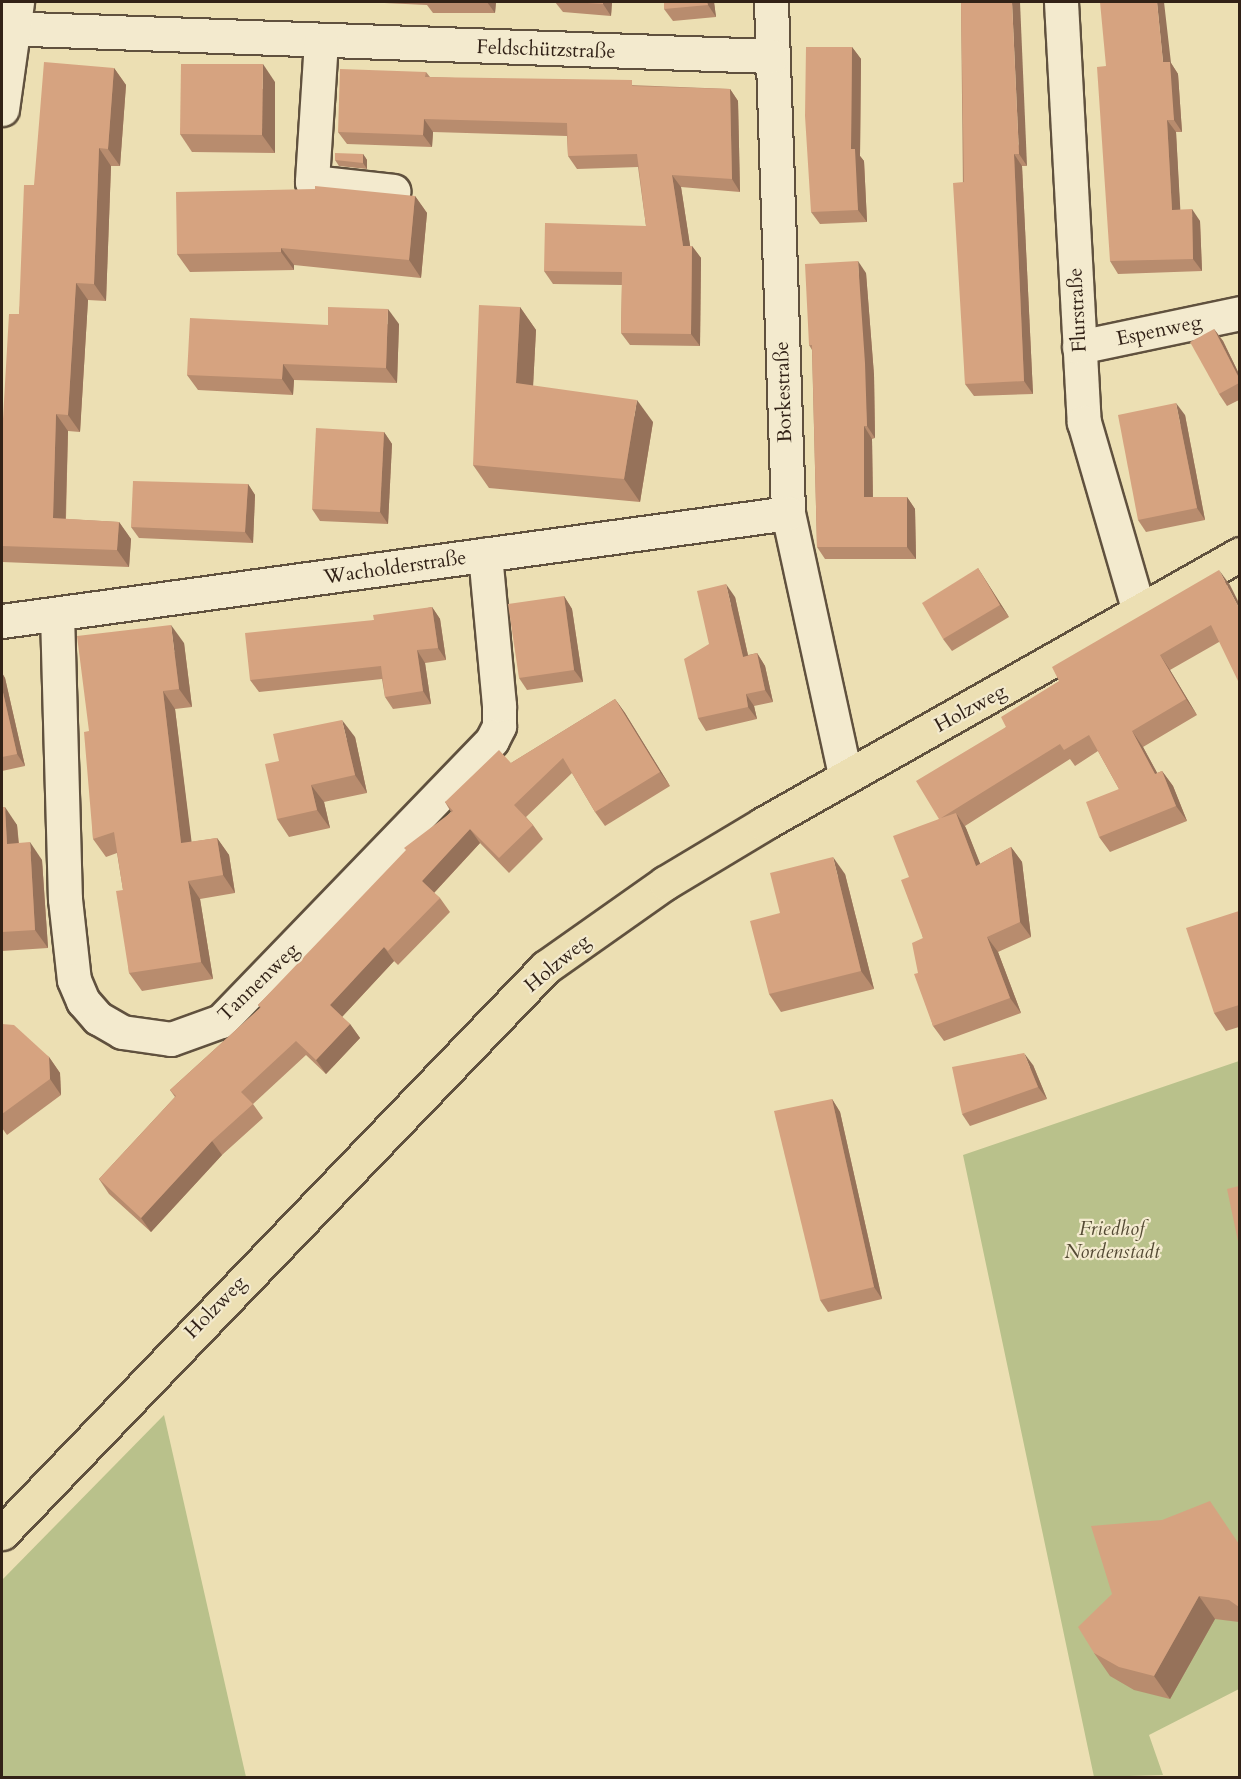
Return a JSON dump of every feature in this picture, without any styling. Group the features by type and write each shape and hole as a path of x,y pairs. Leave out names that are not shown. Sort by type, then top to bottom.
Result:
{"main road":[{"name":"Holzweg","path":"2,1533 546,967 665,883 845,776 1239,554"}],"street":[{"name":"Borkestraße","path":"771,2 788,513 845,776"},
{"name":"Flurstraße","path":"1061,2 1084,422 1139,611"},
{"name":"Feldschützstraße","path":"11,19 321,41 771,56"},
{"path":"2,109 11,19"},
{"path":"321,41 312,182 394,191"},
{"name":"Espenweg","path":"1079,347 1239,313"},
{"name":"Wacholderstraße","path":"2,621 788,513"},
{"name":"Tannenweg","path":"57,615 65,899 74,980 83,1001 99,1018 122,1032 171,1039 221,1022 492,740 499,726 500,705 485,555"}],"green space":[{"name":"Friedhof Nordenstadt","path":"1239,1061 1239,1689 1149,1735 1163,1775 1094,1777 963,1155"},
{"path":"164,1415 246,1777 2,1777 2,1580"}],"building":[{"path":"572,2 603,2 603,4"},
{"path":"664,2 707,2 708,5 664,9"},
{"path":"961,2 1012,2 1019,154 1014,154 1024,381 965,384 953,183 964,182"},
{"path":"1100,2 1157,2 1163,62 1170,62 1174,120 1167,120 1172,210 1192,209 1193,259 1110,261 1097,67 1106,66"},
{"path":"806,47 852,47 851,149 855,149 858,210 811,212 805,116"},
{"path":"44,62 114,68 108,149 99,148 94,284 76,283 68,415 56,414 53,518 119,522 117,550 2,546 2,436 9,314 19,314 24,185 34,185"},
{"path":"181,64 263,64 262,135 180,134"},
{"path":"340,69 426,72 425,77 632,80 632,86 730,89 732,179 672,175 683,246 692,246 691,334 621,333 622,272 544,271 545,223 646,226 637,154 568,156 567,123 424,119 423,135 338,132"},
{"path":"335,153 363,154 363,163 335,160"},
{"path":"315,186 415,196 409,260 281,248 281,252 177,254 176,192 315,189"},
{"path":"858,261 867,426 864,426 864,497 907,497 907,547 817,547 812,345 809,345 805,264"},
{"path":"479,305 520,307 516,383 637,400 624,479 473,465"},
{"path":"328,307 388,309 386,368 283,364 282,379 187,375 190,318 328,325"},
{"path":"1214,329 1239,378 1239,383 1219,394 1190,342"},
{"path":"1176,403 1197,508 1138,520 1118,415"},
{"path":"316,428 384,432 380,512 312,509"},
{"path":"133,481 248,484 245,532 131,527"},
{"path":"978,568 1000,605 943,639 922,603"},
{"path":"1219,570 1239,608 1239,683 1211,625 1160,655 1186,699 1132,731 1155,774 1162,771 1176,806 1099,837 1086,802 1119,789 1089,735 1064,750 1060,744 941,818 956,813 976,866 1011,847 1020,922 987,937 1010,998 933,1026 914,974 918,973 912,943 923,938 901,880 909,877 893,836 939,819 916,781 1006,727 1001,717 1059,681 1052,667"},
{"path":"726,584 743,657 757,653 765,690 746,694 748,707 698,718 684,659 709,644 697,591"},
{"path":"564,596 574,670 519,678 508,604"},
{"path":"432,607 438,648 417,650 423,691 385,697 381,666 250,680 245,633 374,620 373,615"},
{"path":"171,625 179,689 163,691 181,843 217,838 223,875 188,881 201,962 129,973 116,891 123,890 114,832 93,839 84,732 89,731 77,636"},
{"path":"2,688 17,754 2,757"},
{"path":"615,699 660,772 595,812 563,758 514,805 533,825 499,858 470,829 422,881 440,898 388,951 384,947 330,1005 350,1024 316,1060 296,1041 241,1092 253,1104 212,1141 141,1218 99,1179 176,1096 170,1090 261,1007 258,1005 406,850 404,848 453,811 445,802 499,750 511,763"},
{"path":"342,720 355,775 311,785 317,810 277,819 265,764 279,761 273,734"},
{"path":"2,807 5,807 7,844 30,842 35,930 2,932"},
{"path":"833,857 861,971 769,994 750,921 780,913 770,873"},
{"path":"1239,911 1239,1005 1214,1013 1186,928"},
{"path":"2,1024 14,1025 49,1057 50,1079 2,1114"},
{"path":"1024,1053 1038,1087 962,1114 952,1067"},
{"path":"832,1099 874,1287 820,1300 774,1111"},
{"path":"1239,1186 1239,1246 1227,1189"},
{"path":"1210,1501 1239,1544 1239,1607 1229,1600 1199,1596 1154,1676 1119,1667 1094,1653 1078,1627 1112,1594 1091,1526 1162,1520"}]}
